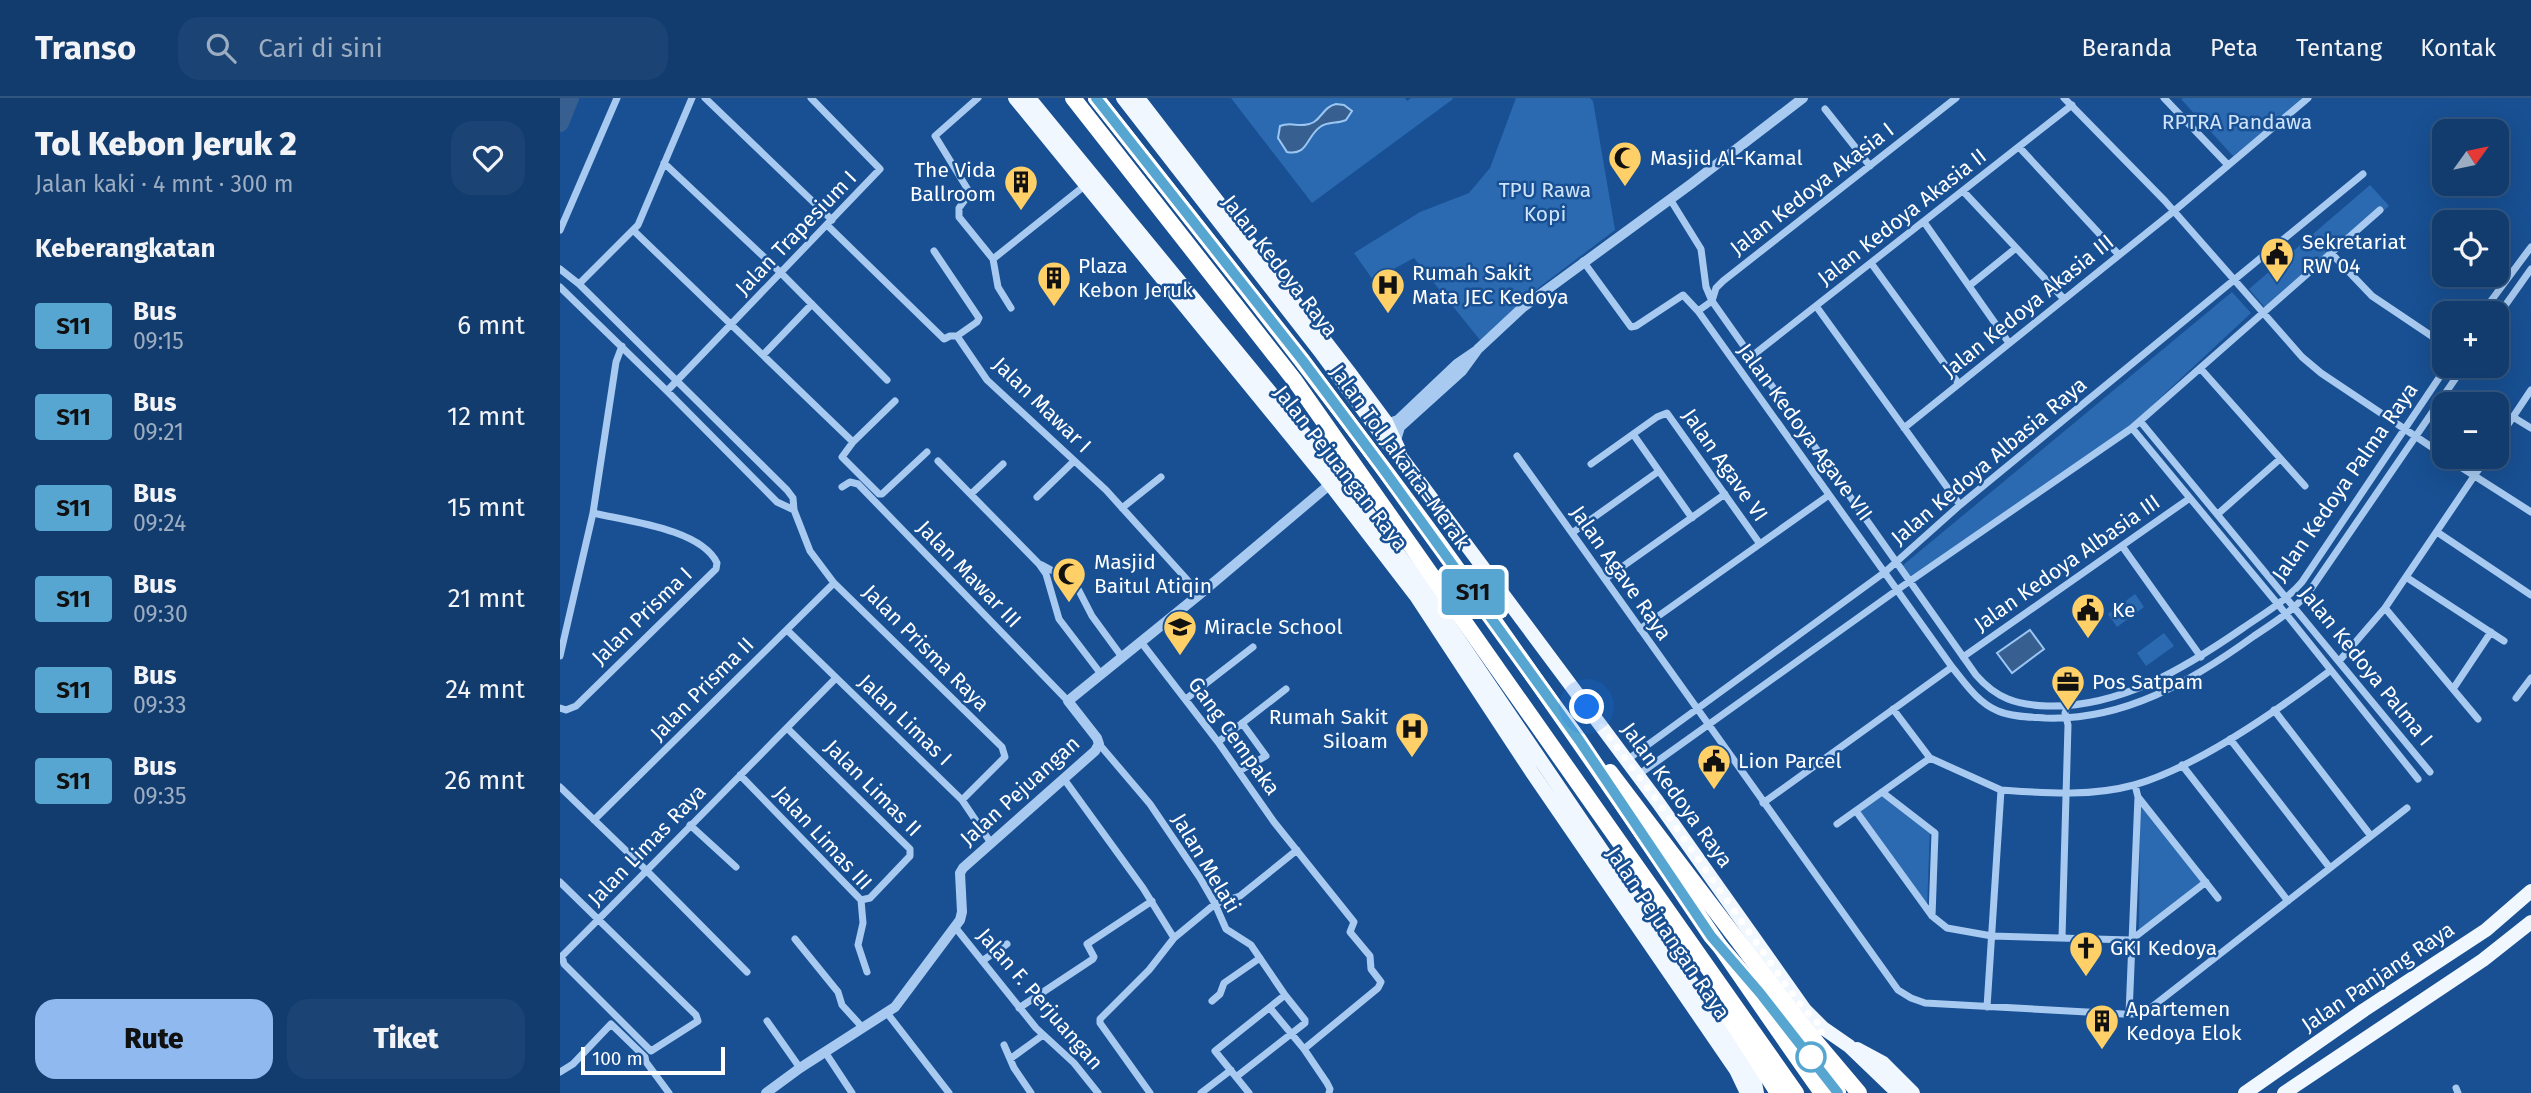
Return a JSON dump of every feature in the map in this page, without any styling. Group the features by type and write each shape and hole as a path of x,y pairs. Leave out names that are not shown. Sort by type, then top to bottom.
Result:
{"highway":[{"name":"Jalan Tol Jakarta–Merak","path":"1073,98 1295,382 1796,1093"},
{"name":"Jalan Tol Jakarta–Merak","path":"1096,98 1327,393 1429,531 1579,740 1711,936 1822,1093"},
{"path":"1579,740 1619,781 1758,969 1859,1093"},
{"path":"1672,919 1689,954 1778,1093"},
{"path":"1711,936 1768,1003 1838,1093"},
{"path":"1760,1065 1769,1093"}],"main road":[{"name":"Jalan Pejuangan Raya","path":"1015,98 1090,181"},
{"name":"Jalan Pejuangan Raya","path":"1028,98 1090,181 1425,590 1726,1032 1749,1068 1757,1093"},
{"name":"Jalan Kedoya Raya","path":"1123,98 1403,460 1637,775 1805,1010 1823,1028 1849,1046 1898,1093"},
{"name":"Jalan Kedoya Raya","path":"1138,98 1387,424 1403,460"},
{"name":"Jalan Pejuangan Raya","path":"1334,480 1416,596 1533,774 1736,1070 1747,1093"},
{"name":"Jalan Panjang Raya","path":"2245,1093 2500,919 2531,891"},
{"name":"Jalan Panjang Raya","path":"2284,1093 2483,960 2531,922"},
{"path":"2427,969 2421,976 2422,985 2428,990 2439,990"},
{"path":"2387,995 2400,999 2403,1006 2399,1015"},
{"name":"Jalan Kedoya Raya","path":"1849,1046 1874,1056 1913,1093"}],"street":[{"path":"560,230 617,98"},
{"path":"579,284 634,231 692,98"},
{"path":"705,98 944,340 957,336 979,318 934,251"},
{"name":"Jalan Trapesium I","path":"667,391 880,169 811,98"},
{"path":"978,98 935,135 970,193 959,208 959,217 993,259 998,287 1012,308"},
{"path":"1387,424 1398,419 1522,307 1803,98"},
{"name":"Jalan Kedoya Akasia I","path":"1698,312 1712,301 1716,288 1723,281 1955,98"},
{"path":"2064,98 2174,211 2311,365 2432,449"},
{"name":"Jalan Kedoya Akasia III","path":"1904,428 2174,211 2308,98"},
{"path":"2166,99 2228,165"},
{"name":"Jalan Kedoya Akasia II","path":"1752,356 2072,105"},
{"path":"1825,109 1870,166"},
{"path":"2019,147 2119,255"},
{"path":"664,163 781,273 887,380"},
{"name":"Jalan Kedoya Albasia Raya","path":"1626,760 1885,572 1960,505 2362,174"},
{"path":"993,259 1090,181"},
{"path":"1963,191 2064,299"},
{"path":"1670,199 1701,249 1706,287 1712,301"},
{"name":"Jalan Kedoya Albasia Raya","path":"1637,775 1897,590 2132,428 2380,210"},
{"path":"1924,222 2009,344"},
{"path":"634,231 853,442"},
{"path":"1969,286 2016,248"},
{"path":"2509,275 2530,248"},
{"path":"2331,253 2372,296 2432,336"},
{"path":"1583,261 1631,327 1681,294 1698,312"},
{"path":"1871,263 1959,384"},
{"name":"Jalan Prisma Raya","path":"560,269 579,284 787,490 793,498 794,510 814,559 834,583 1005,752 1005,757 962,800"},
{"path":"2508,301 2531,269"},
{"path":"560,287 777,502 794,510"},
{"name":"Jalan Kedoya Palma Raya","path":"1712,301 1984,685 2005,699 2021,704 2092,703 2124,694 2201,657 2288,597 2302,582 2439,378"},
{"path":"763,355 812,304"},
{"path":"1816,306 1960,505"},
{"name":"Jalan Kedoya Agave VII","path":"1698,312 1885,572"},
{"name":"Jalan Mawar I","path":"957,336 987,380 1122,508 1200,594"},
{"name":"Jalan Prisma I","path":"560,656 593,513 616,362 622,346"},
{"path":"1396,440 1400,427 1462,371 1478,349"},
{"path":"2200,368 2305,486"},
{"name":"Jalan Kedoya Palma Raya","path":"1885,572 1952,667 1981,701 1998,711 2024,717 2068,719 2112,710 2175,687 2216,664 2295,606 2311,589 2456,378"},
{"path":"2509,423 2531,390"},
{"path":"895,401 853,442 842,457 879,494 885,494 927,452"},
{"name":"Jalan Agave VI","path":"1591,464 1664,412 1667,413 1760,544"},
{"path":"2513,417 2531,428"},
{"name":"Jalan Kedoya Palma I","path":"2140,421 2219,513 2430,772"},
{"name":"Jalan Kedoya Palma I","path":"2132,428 2418,779"},
{"path":"1633,434 1692,518"},
{"name":"Jalan Agave Raya","path":"1517,457 1898,989 1911,998 1926,1003 2126,1014"},
{"path":"2219,513 2280,459"},
{"path":"938,461 1039,564 1046,574 1062,624 1101,674"},
{"path":"1037,497 1073,461"},
{"path":"971,494 1003,464"},
{"path":"2465,469 2531,512"},
{"path":"2340,660 2385,608 2479,469"},
{"path":"1572,533 1659,471"},
{"path":"1122,508 1161,477"},
{"name":"Jalan Pejuangan","path":"766,1093 862,1027 887,1013 907,993 930,957 955,927 962,912 960,873 1091,755 1098,744 1094,733 1068,701 1334,480"},
{"name":"Jalan Mawar III","path":"842,486 850,482 858,484 1068,701"},
{"path":"1605,579 1725,494"},
{"path":"1640,629 1829,495"},
{"name":"Jalan Kedoya Albasia III","path":"1964,657 2190,498"},
{"name":"Jalan Prisma I","path":"560,708 566,710 576,706 716,569 716,559 688,537 593,513"},
{"path":"2437,532 2531,595"},
{"path":"2122,546 2201,657"},
{"path":"1039,564 1075,583 1092,616 1122,657"},
{"path":"2406,577 2504,641"},
{"name":"Jalan Prisma II","path":"594,820 834,583"},
{"path":"2385,608 2478,719"},
{"name":"Jalan Limas I","path":"787,630 962,800 991,843"},
{"path":"2453,689 2491,632"},
{"name":"Gang Cempaka","path":"1141,642 1275,822 1354,922 1350,932 1370,957 1369,965 1381,985 1304,1049"},
{"path":"1186,699 1253,647"},
{"path":"1763,803 1952,667"},
{"path":"1893,709 1930,758 2001,790 2065,793 2135,785 2182,765 2274,710 2331,670"},
{"name":"Jalan Limas Raya","path":"598,920 699,1018 695,1023 651,1051 562,960 564,954 836,678"},
{"path":"2516,698 2531,678"},
{"path":"1218,742 1286,689"},
{"path":"2062,938 2068,719 2065,710 2069,705"},
{"path":"2274,710 2371,836"},
{"path":"2373,723 2384,715"},
{"path":"1239,771 1266,756 1242,723"},
{"name":"Jalan Limas II","path":"787,728 910,849 910,856 870,898 861,900"},
{"path":"2230,738 2330,868"},
{"name":"Jalan Melati","path":"1098,744 1150,804 1215,904 1226,929 1251,945 1284,995 1302,1016 1305,1023 1290,1033"},
{"path":"1837,824 1930,758"},
{"path":"2182,765 2288,901"},
{"name":"Jalan Limas III","path":"740,775 861,900 863,923 858,945 867,972"},
{"path":"1064,779 1152,901 1174,938"},
{"path":"2135,785 2138,797 2126,1014 2138,1014 2148,1010 2407,808"},
{"path":"560,787 747,972"},
{"path":"1987,1007 2001,790"},
{"path":"1882,792 1935,834 1932,916"},
{"path":"2138,797 2218,898"},
{"path":"1856,811 1932,916 1947,928 1992,936 2131,940 2206,883"},
{"path":"690,825 736,867"},
{"path":"1150,1093 1100,1023 1100,1018 1149,970 1174,938 1215,904 1240,896 1297,850"},
{"path":"560,882 598,920"},
{"path":"1020,1008 1093,959 1087,944 1152,901"},
{"name":"Jalan F. Perjuangan","path":"955,927 1043,1035 1074,1063 1098,1093"},
{"path":"795,939 838,992 842,1005 862,1027"},
{"path":"982,961 1007,944"},
{"path":"1212,1001 1220,994 1224,983 1260,958"},
{"path":"1249,1093 1216,1053 1216,1048 1284,995"},
{"path":"1270,1008 1304,1049 1327,1083 1329,1093"},
{"path":"887,1013 950,1093"},
{"path":"767,1021 800,1068"},
{"path":"560,1072 573,1064 611,1024 645,1058 669,1093"},
{"path":"1201,1093 1233,1074 1290,1033"},
{"path":"1010,1059 1043,1035"},
{"path":"1004,1045 1031,1093"},
{"path":"825,1052 852,1093"}],"green space":[{"path":"1231,98 1405,98 1407,101 1411,98 1453,99 1312,203"},
{"name":"TPU Rawa Kopi","path":"1516,98 1590,98 1593,101 1615,230 1533,292 1480,340 1414,258 1373,280 1354,253 1420,212 1469,193 1490,168"},
{"name":"RPTRA Pandawa","path":"2306,98 2233,156 2181,99"},
{"path":"2370,185 2389,206 2267,310 2249,289"},
{"path":"2232,292 2251,313 2131,425 1914,583 1902,566"},
{"path":"2135,594 2144,607 2117,627 2108,614"},
{"path":"2164,633 2174,646 2146,666 2137,653"},
{"path":"1883,796 1930,827 1927,909 1860,811"},
{"path":"2140,803 2206,884 2139,931"}],"shaded area":[{"path":"1336,104 1344,105 1352,111 1346,120 1323,125 1299,151 1287,152 1278,138 1280,126 1310,124"},
{"path":"2030,630 2044,649 2012,673 1997,653"}],"waterway":[{"path":"560,123 570,98"}],"bus line":[{"name":"S11","path":"1096,98 1303,361 1579,740 1711,936 1760,993 1838,1093"}],"place":[{"name":"Masjid Al-Kamal","path":"1625,188"},
{"name":"The Vida Ballroom","path":"1021,212"},
{"name":"Sekretariat RW 04","path":"2277,284"},
{"name":"Plaza Kebon Jeruk","path":"1054,308"},
{"name":"Rumah Sakit Mata JEC Kedoya","path":"1388,315"},
{"name":"Masjid Baitul Atiqin","path":"1069,604"},
{"name":"Ke","path":"2088,640"},
{"name":"Miracle School","path":"1180,657"},
{"name":"Pos Satpam","path":"2068,712"},
{"name":"Rumah Sakit Siloam","path":"1412,759"},
{"name":"Lion Parcel","path":"1714,791"},
{"name":"GKI Kedoya","path":"2086,978"},
{"name":"Apartemen Kedoya Elok","path":"2102,1051"}],"route":[{"path":"1587,707 1661,806 1784,982 1823,1028 1811,1057"}]}
